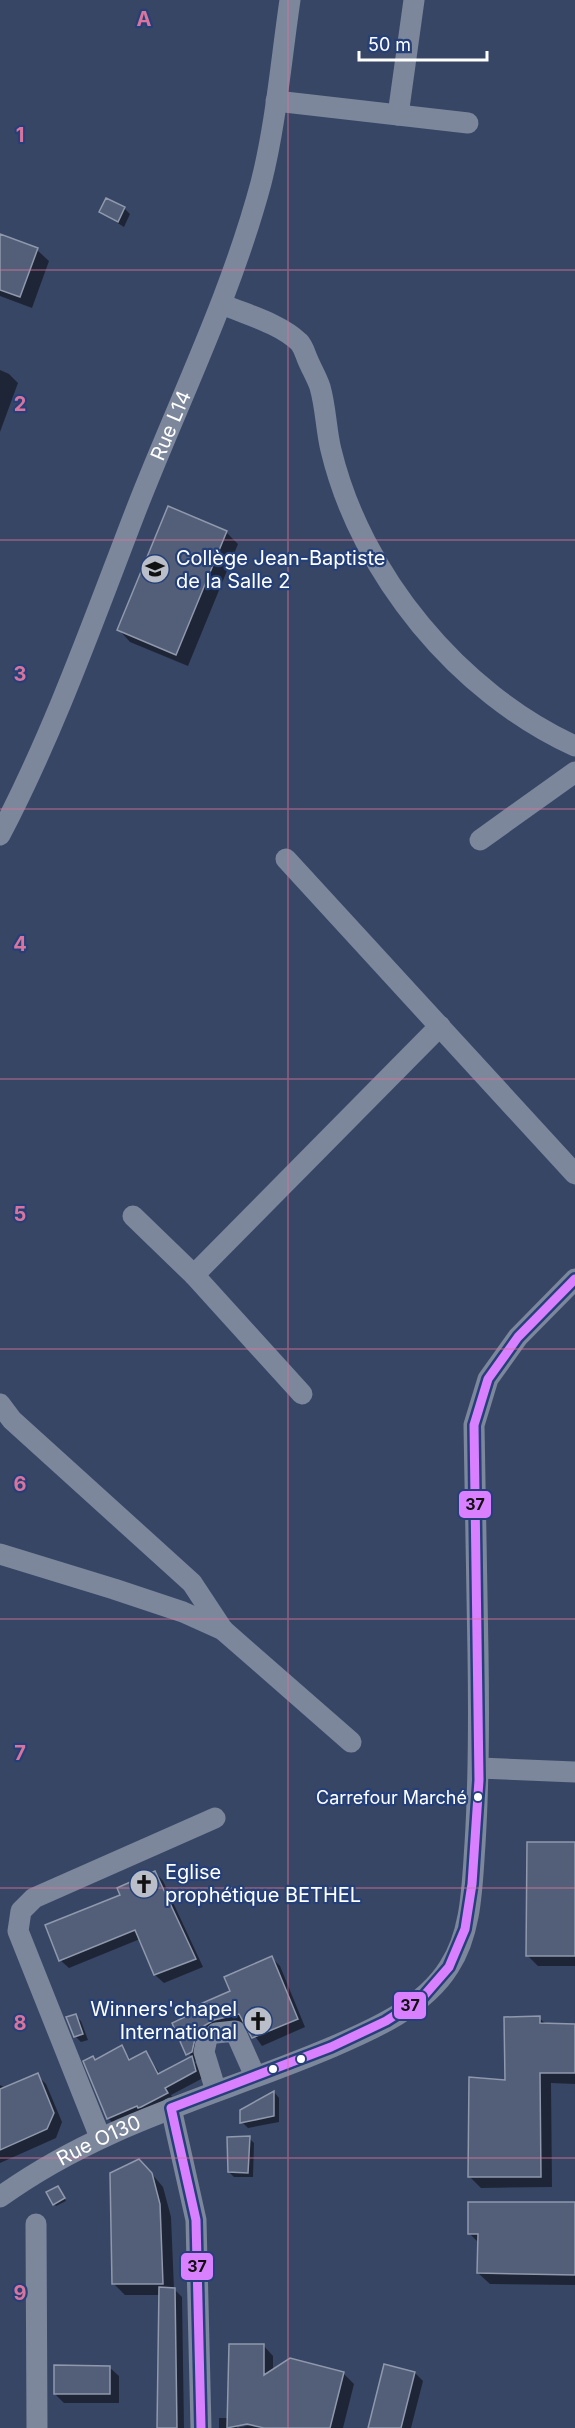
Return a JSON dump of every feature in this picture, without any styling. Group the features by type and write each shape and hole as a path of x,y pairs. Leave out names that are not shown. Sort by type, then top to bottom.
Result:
{"street":[{"name":"Rue L14","path":"0,835 25,785 96,614 158,455 222,304 261,181 276,101 290,0"},
{"path":"398,115 414,0"},
{"path":"276,101 468,123"},
{"path":"222,304 277,327 300,343 320,387 331,451 353,518 376,562 411,611 462,671 504,704 555,737 575,746"},
{"path":"480,840 575,772"},
{"path":"286,859 575,1174"},
{"path":"194,1275 440,1026"},
{"path":"133,1216 194,1275 302,1394"},
{"name":"Rue O130","path":"0,2197 33,2173 100,2137 331,2047 386,2021 422,1998 449,1967 465,1929 472,1884 480,1768 474,1425 488,1379 518,1337 575,1279"},
{"path":"0,1404 12,1420 192,1583 223,1630 351,1742"},
{"path":"0,1554 124,1592 223,1630"},
{"path":"480,1768 575,1772"},
{"path":"100,2137 18,1931 21,1911 33,1898 214,1818"},
{"path":"216,2091 204,2052 204,2044 211,2035 235,2031 255,2076"},
{"path":"171,2108 196,2220 201,2428"},
{"path":"36,2224 37,2428"}],"building":[{"path":"106,198 125,207 118,222 99,212"},
{"path":"0,234 38,248 20,297 0,290"},
{"path":"168,506 227,531 176,655 117,630"},
{"path":"527,1842 575,1842 575,1956 526,1956"},
{"path":"155,1871 196,1959 154,1975 135,1930 59,1961 45,1925 120,1895 117,1888"},
{"path":"272,1956 298,2019 252,2038 239,2014 214,2020 197,2030 192,2052 186,2055 172,2023 187,2016 184,2011 230,1991 224,1977"},
{"path":"76,2014 83,2034 74,2037 66,2017"},
{"path":"540,2016 540,2023 575,2024 575,2073 540,2073 541,2177 468,2177 469,2077 505,2080 504,2017"},
{"path":"122,2045 129,2060 146,2051 158,2074 192,2056 196,2071 165,2088 168,2093 141,2107 137,2106 107,2119 83,2061 93,2056 95,2060"},
{"path":"38,2073 54,2113 47,2129 0,2150 0,2089"},
{"path":"274,2091 274,2116 240,2123 240,2110"},
{"path":"250,2136 248,2173 228,2172 227,2137"},
{"path":"139,2159 152,2173 160,2204 163,2284 112,2284 110,2173"},
{"path":"58,2186 65,2198 53,2205 46,2192"},
{"path":"468,2202 575,2202 575,2275 477,2273 478,2234 468,2234"},
{"path":"159,2287 175,2288 177,2428 157,2428"},
{"path":"229,2344 264,2344 264,2375 290,2358 344,2372 330,2428 264,2428 247,2424 227,2428"},
{"path":"384,2364 415,2372 401,2428 368,2428"},
{"path":"54,2365 110,2366 110,2394 54,2394"}],"transit line":[{"name":"37","path":"171,2108 331,2047 386,2021 422,1998 449,1967 465,1929 472,1884 479,1780 474,1425 488,1379 518,1337 575,1279"},
{"name":"37","path":"171,2108 196,2220 201,2428"}],"place":[{"name":"Collège Jean-Baptiste de la Salle 2","path":"155,569"},
{"name":"Carrefour Marché","path":"478,1797"},
{"name":"Eglise prophétique BETHEL","path":"144,1884"},
{"name":"Winners'chapel International","path":"258,2021"}]}
